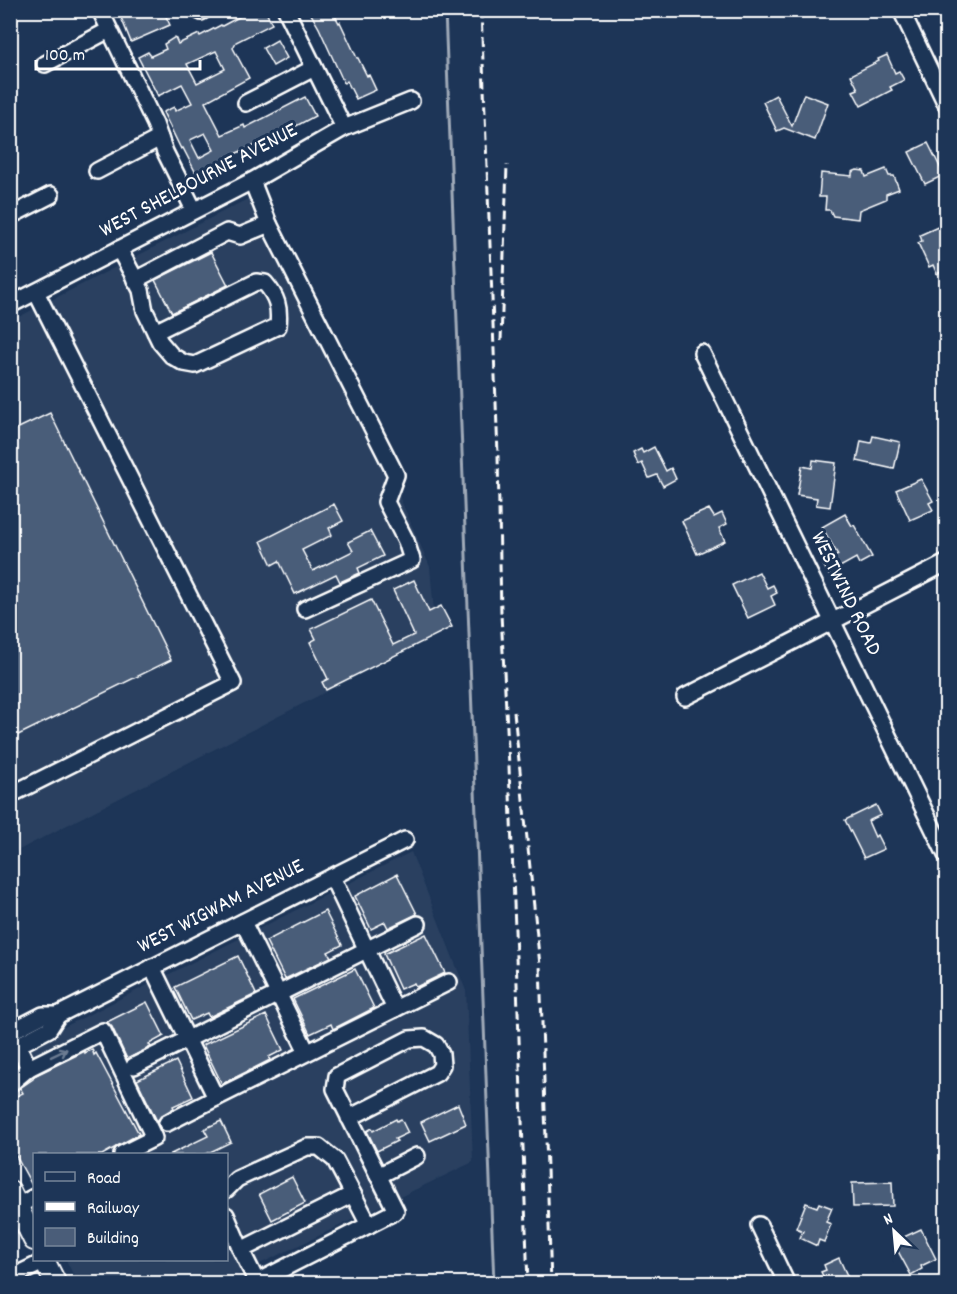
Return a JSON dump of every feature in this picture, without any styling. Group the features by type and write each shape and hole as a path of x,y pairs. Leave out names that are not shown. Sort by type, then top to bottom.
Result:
{"main road":[{"path":"21,1198 33,1237"},
{"path":"45,1261 56,1284"}],"street":[{"path":"100,10 194,210"},
{"path":"286,10 345,128"},
{"path":"901,10 946,104"},
{"path":"45,64 110,30"},
{"path":"246,103 314,68"},
{"name":"WEST SHELBOURNE AVENUE","path":"10,305 252,181 345,128 411,101"},
{"path":"97,171 160,138"},
{"path":"252,181 269,224 396,475 386,502 406,541 412,560 305,609"},
{"path":"10,216 51,195"},
{"path":"135,280 227,232 240,236 269,224"},
{"path":"119,249 141,290 145,310 155,332 160,342 172,356 184,363 195,365 278,326 280,312 274,294 265,283 256,282 155,332"},
{"path":"10,795 233,683 36,292"},
{"name":"WESTWIND ROAD","path":"702,353 946,855"},
{"path":"685,697 946,563"},
{"name":"WEST WIGWAM AVENUE","path":"13,1042 43,1015 58,1015 405,840"},
{"path":"332,877 395,1009"},
{"path":"243,922 307,1052"},
{"path":"134,1066 418,924"},
{"path":"152,967 216,1098"},
{"path":"167,1123 449,982"},
{"path":"10,1084 29,1068 103,1031 154,1138 126,1153"},
{"path":"228,1220 255,1283 396,1211 334,1089 337,1076 409,1039 424,1038 436,1045 441,1054 442,1065 437,1072 349,1118"},
{"path":"13,1042 29,1068"},
{"path":"228,1188 237,1179 307,1146 319,1147 335,1160 369,1225"},
{"path":"378,1176 417,1156"},
{"path":"241,1250 353,1194"},
{"path":"759,1225 787,1284"},
{"path":"10,1278 43,1261"}],"shaded area":[{"path":"265,190 430,567 436,635 11,854 11,321"},
{"path":"411,852 466,991 473,1162 220,1283 78,1284 66,1261 228,1261 228,1153 33,1153 33,1192 11,1144 11,1054"}],"building":[{"path":"118,10 136,10 139,17 155,10 163,10 170,25 131,42"},
{"path":"252,10 265,10 272,24 236,42 233,48 249,78 205,102 222,135 244,125 245,128 305,97 315,116 232,155 235,161 200,181 163,112 174,107 175,111 192,103 182,84 158,96 138,57 148,52 151,56 166,49 164,44 175,37 178,44 222,26","holes":["216,51 225,69 197,83 187,64","205,133 214,150 199,158 190,140"]},
{"path":"318,10 332,10 376,90 356,99 347,81 344,83 311,14"},
{"path":"277,40 287,58 273,66 263,48"},
{"path":"887,55 895,73 899,71 904,80 890,87 892,90 861,106 853,91 858,89 851,75"},
{"path":"804,94 828,103 815,140 784,128 777,131 763,102 776,95 792,126"},
{"path":"928,143 944,175 925,184 909,152"},
{"path":"886,169 889,176 894,176 899,189 886,194 886,199 859,210 858,219 833,216 830,210 825,210 826,197 819,197 821,173 852,176 852,172 857,170 864,171 866,177"},
{"path":"940,226 946,239 942,241 946,250 946,269 937,274 933,265 929,267 918,243 922,241 920,235"},
{"path":"211,252 228,285 172,313 155,280"},
{"path":"50,413 171,660 10,739 10,432"},
{"path":"873,436 900,442 894,469 857,461 861,441 871,443"},
{"path":"654,447 666,471 671,468 676,479 663,486 657,475 649,478 642,463 638,465 633,453 641,449 643,453"},
{"path":"813,460 836,463 830,507 816,505 817,498 797,495 802,466 812,468"},
{"path":"921,479 933,501 929,503 933,510 910,520 896,490"},
{"path":"334,504 343,521 329,528 332,535 302,550 313,571 353,551 348,542 370,531 383,556 358,568 360,573 340,582 336,574 295,594 279,561 272,565 261,541"},
{"path":"709,509 714,517 722,513 727,524 719,528 725,541 697,554 682,521"},
{"path":"845,514 872,557 859,564 856,558 829,575 823,564 838,555 822,527"},
{"path":"759,572 767,588 773,585 777,593 771,596 775,605 748,618 732,585"},
{"path":"414,580 429,612 441,606 452,627 326,690 322,682 328,679 310,642 316,639 311,629 371,600 393,645 414,635 393,590"},
{"path":"876,805 881,815 868,821 875,837 877,835 884,849 864,858 845,820"},
{"path":"397,874 417,914 388,928 385,922 371,929 355,896"},
{"path":"325,911 342,945 328,952 331,957 285,979 266,941"},
{"path":"426,934 445,973 416,987 414,983 400,989 384,954"},
{"path":"238,956 256,994 209,1017 207,1013 191,1020 175,987"},
{"path":"355,969 374,1008 333,1029 331,1024 310,1034 293,999"},
{"path":"147,1002 164,1036 149,1044 151,1047 127,1059 112,1027 107,1022"},
{"path":"266,1015 283,1050 269,1057 270,1060 222,1084 203,1045"},
{"path":"92,1049 94,1055 96,1053 139,1134 106,1153 33,1153 33,1187 10,1145 10,1116 17,1112 10,1099 23,1093 20,1088 34,1076 85,1051 85,1053"},
{"path":"176,1061 193,1097 173,1106 174,1108 157,1121 137,1080"},
{"path":"458,1104 466,1124 430,1141 421,1122"},
{"path":"396,1119 397,1121 401,1119 408,1133 377,1151 367,1131 372,1128 373,1131"},
{"path":"221,1121 231,1142 208,1153 173,1153 208,1136 204,1129"},
{"path":"292,1177 305,1203 272,1220 259,1194"},
{"path":"892,1182 893,1206 853,1207 852,1183"},
{"path":"806,1203 817,1207 819,1203 832,1208 826,1222 831,1224 824,1242 819,1240 817,1246 800,1238 803,1231 796,1228"},
{"path":"921,1229 936,1259 921,1266 922,1269 911,1275 893,1242"},
{"path":"839,1258 851,1284 827,1284 821,1272 826,1270 824,1265"}],"waterway":[{"path":"445,10 494,1284"}],"railway":[{"path":"481,10 498,455 501,614 509,766 528,1284"},
{"path":"501,341 507,165"},
{"path":"514,712 540,965 551,1284"}]}
